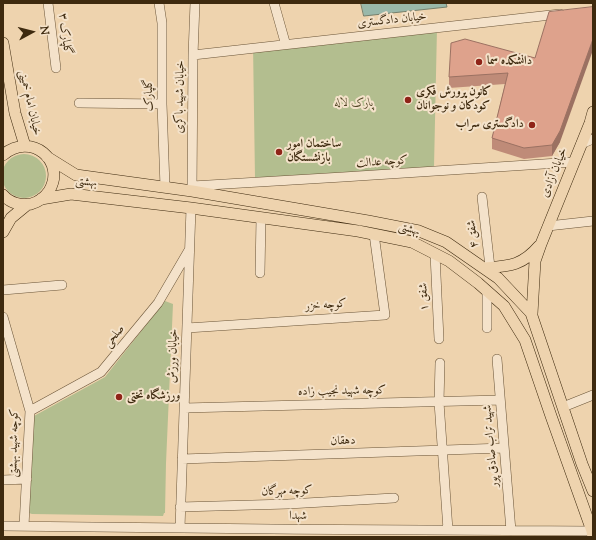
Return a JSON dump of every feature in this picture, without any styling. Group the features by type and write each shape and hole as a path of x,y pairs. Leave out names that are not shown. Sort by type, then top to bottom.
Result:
{"main road":[{"name":"خیابان امام خمینی","path":"3,43 15,113 25,146"},
{"name":"خیابان آزادی","path":"532,314 535,261 593,112"},
{"path":"3,155 16,147 25,146"},
{"name":"بهشتی","path":"25,146 33,147 41,151 47,157 76,175 165,187 192,188 419,231 446,242 487,268 532,314 582,464 593,491"},
{"path":"41,199 47,194 53,179 53,171 47,157"},
{"path":"192,188 192,208"},
{"name":"بهشتی","path":"28,204 35,203 41,199 71,194 192,208 374,234 412,242 449,261 488,291 504,306 525,340 593,533"},
{"path":"3,195 13,202 28,204"},
{"path":"3,232 11,218 28,204"},
{"path":"487,268 515,265 534,252 541,244"}],"street":[{"name":"گلپارک ۳","path":"48,3 56,68"},
{"name":"گلپارک","path":"160,3 162,24 162,104 165,187"},
{"name":"خیابان شهید باکری","path":"192,188 195,3"},
{"path":"274,3 285,42"},
{"name":"خیابان دادگستری","path":"193,55 570,12"},
{"path":"80,104 162,104"},
{"path":"581,144 593,139"},
{"name":"کوچه عدالت","path":"192,188 574,162"},
{"name":"شفق ۴","path":"482,197 487,268"},
{"name":"خیابان ورزش","path":"180,528 192,208"},
{"path":"260,273 261,218"},
{"path":"548,226 593,221"},
{"name":"کوچه خزر","path":"187,328 385,314 374,234"},
{"name":"صلحی","path":"30,411 101,372 158,303 190,249"},
{"name":"شفق ۱","path":"435,254 439,339"},
{"path":"3,290 62,284"},
{"path":"487,328 488,291"},
{"name":"کوچه شهید بهشتی","path":"3,317 30,411 24,526"},
{"name":"شهید تراب صادق پور","path":"497,359 511,531"},
{"path":"440,363 439,402 448,530"},
{"path":"563,407 593,395"},
{"name":"کوچه شهید نجیب زاده","path":"184,408 500,400"},
{"name":"دهقان","path":"182,459 504,448"},
{"path":"3,480 27,479"},
{"name":"کوچه مهرگان","path":"180,507 288,504 394,498"},
{"name":"شهدا","path":"3,526 448,530 593,533"}],"green space":[{"name":"پارک لاله","path":"437,28 434,167 255,178 253,45"},
{"path":"24,154 36,158 42,164 46,176 42,188 36,194 24,198 12,194 6,188 2,176 6,164 12,158"},
{"name":"ورزشگاه تختی","path":"165,301 173,304 165,513 163,516 29,513 30,424 34,416 105,377"}],"shaded area":[{"path":"361,3 446,3 447,7 364,16"}],"building":[{"path":"593,7 593,39 560,131 552,145 524,148 492,138 508,73 449,77 451,43 465,39 535,58 549,12"}],"place":[{"name":"دانشکده سما","path":"479,62"},
{"name":"کانون پرورش فکری کودکان و نوجوانان","path":"408,100"},
{"name":"دادگستری سراب","path":"532,125"},
{"name":"ساختمان امور بازنشستگان","path":"279,152"},
{"name":"ورزشگاه تختی","path":"119,397"}]}
